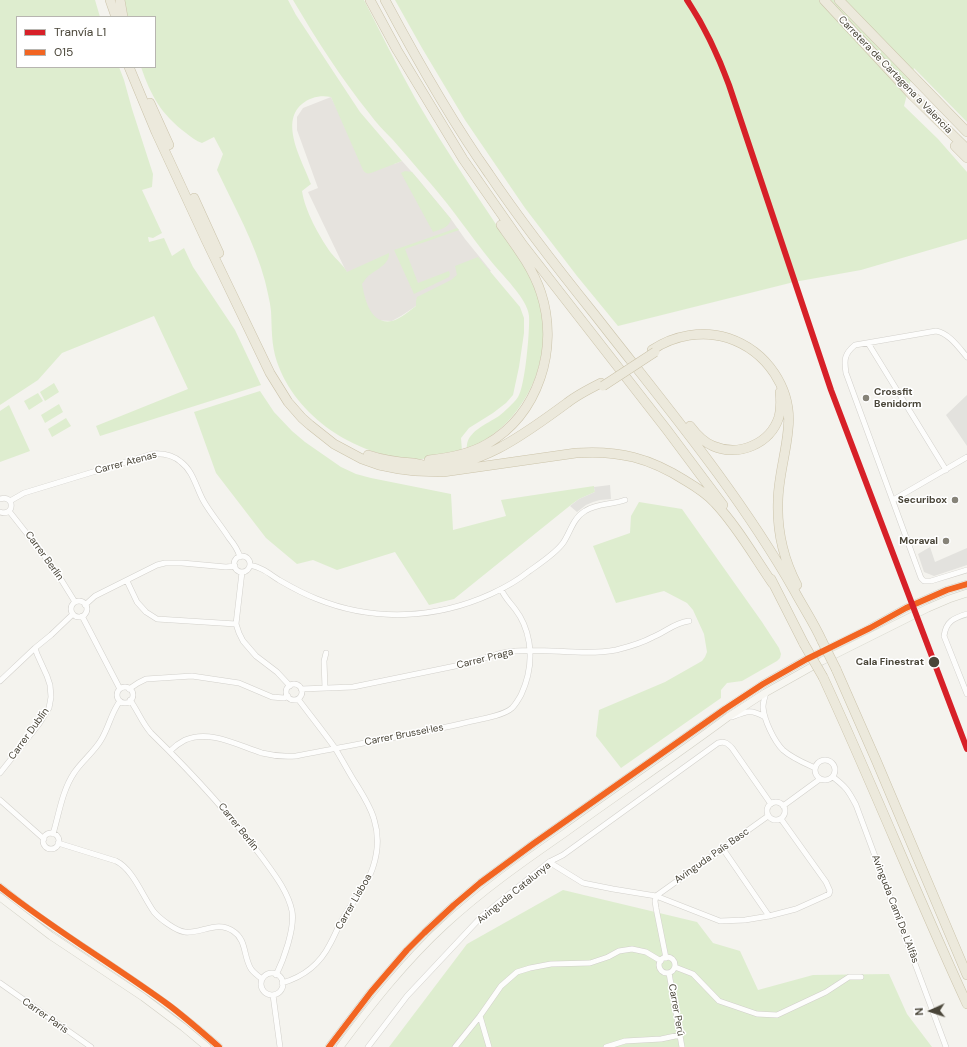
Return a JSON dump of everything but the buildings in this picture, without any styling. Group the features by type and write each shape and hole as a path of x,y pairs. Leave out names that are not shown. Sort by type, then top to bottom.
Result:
{"highway":[{"path":"104,0 109,16"},
{"path":"110,0 116,16"},
{"path":"120,0 124,16"},
{"path":"370,0 397,50 463,159 523,245 715,494 773,584 823,677 870,779 967,1004"},
{"path":"386,0 407,42 433,87 489,174 541,246 717,471 751,519 782,569 836,668 967,975"},
{"name":"Carretera de Cartagena a Valencia","path":"824,0 913,96 967,149"},
{"name":"Carretera de Cartagena a Valencia","path":"839,0 967,132"},
{"path":"397,50 414,87 436,124 532,271 544,301 548,326 547,355 542,376 529,403 506,431 490,443 468,452 448,458 414,463"},
{"path":"129,68 156,132 270,373 288,402 302,418 334,444 352,454 378,465 399,469 427,470 471,463 495,454 520,440 663,344 683,337 700,334 717,336 735,341 753,350 768,364 780,381 786,398 789,420 779,488 779,525 782,542 794,580 806,603 815,627"},
{"path":"135,68 272,367 286,391 302,410 315,424 336,439 362,453 386,460 427,466 452,464 474,459 487,454 547,418 568,402 602,384"},
{"path":"913,96 935,126 967,158"},
{"path":"654,351 675,343 696,338 716,339 735,345 758,359 769,371 779,388 781,402 779,417 774,428 769,434 759,443 738,450 724,449 708,444 686,422 669,408"},
{"path":"427,470 436,472 450,471 592,452 612,453 659,465 697,488 714,502 732,523 773,584"}],"main road":[{"path":"329,1047 371,992 407,950 454,906 490,876 751,691 807,659 870,628 906,608 947,590 967,584"},
{"path":"340,1047 404,966 465,907 507,874 766,692 909,617 949,599 967,594"},
{"path":"0,887 44,921 183,1016 219,1047"},
{"path":"0,897 75,953 143,997 207,1047"},
{"path":"40,928 44,921"}],"street":[{"path":"967,357 942,332 932,331 855,345 849,350 844,362 846,373 921,578 924,581 931,581 967,570"},
{"path":"868,343 946,470"},
{"name":"Carrer Atenas","path":"10,501 24,493 152,454 161,453 175,458 186,466 204,501 236,548 240,557"},
{"path":"893,500 967,457"},
{"path":"0,499 5,498 10,501 11,505 9,511 4,513 0,512"},
{"path":"250,565 246,571 242,572 237,570 235,566 236,560 240,557 244,557 250,565 262,568 278,579 318,599 344,608 381,614 420,614 436,612 469,603 501,589 527,573 559,548 576,520 585,510 602,504 616,503 625,500"},
{"name":"Carrer Berlín","path":"9,511 44,554 75,602"},
{"path":"85,605 98,595 157,565 165,563 182,563 226,567 235,566"},
{"path":"242,572 236,624 239,633 249,649 277,672 290,686"},
{"path":"127,581 137,602 151,617 157,619 236,624"},
{"name":"Carrer Brussel·les","path":"170,751 184,740 198,737 223,739 262,753 282,756 296,756 428,731 507,712 517,702 526,684 529,673 530,650 524,624 501,589"},
{"path":"82,616 77,617 73,614 71,607 75,602 81,602 85,605"},
{"path":"82,616 86,610 85,605"},
{"path":"0,682 73,614"},
{"path":"967,614 951,621 945,628 944,636 967,694"},
{"path":"82,616 120,689"},
{"name":"Carrer Praga","path":"301,689 353,687 465,664 505,652 530,650 580,653 616,650 648,640 679,623 689,621"},
{"name":"Carrer Dublín","path":"0,773 39,724 49,708 51,697 50,684 35,648"},
{"path":"325,688 324,661 326,653"},
{"path":"129,689 146,679 192,676 239,683 272,697 284,698 288,696"},
{"path":"297,685 301,689 301,695 298,699 293,700 288,696 287,690 290,686 297,685"},
{"path":"125,687 129,689 132,694 130,700 126,702 120,701 117,697 117,692 125,687"},
{"path":"766,692 763,707 765,717 773,735 783,749 796,759 816,768"},
{"name":"Carrer Lisboa","path":"282,983 304,974 324,955 343,918 373,869 377,836 376,826 371,810 335,748 298,699"},
{"name":"Carrer Berlín","path":"130,700 148,729 201,783 240,829 270,870 288,898 292,910 290,939 276,975"},
{"path":"54,834 62,799 71,777 102,739 113,711 120,701"},
{"path":"726,719 750,711 765,717"},
{"name":"Avinguda Catalunya","path":"368,1047 407,996 482,916 549,862 563,855 718,743 726,743 732,748 771,804"},
{"path":"822,760 829,761 834,765 835,775 833,778 827,780 820,779 816,774 817,765 822,760"},
{"name":"Avinguda Camí De L'Alfàs","path":"833,778 845,786 856,805 946,1047"},
{"path":"783,806 820,779"},
{"path":"0,800 44,838"},
{"path":"778,803 783,806 784,814 781,818 772,820 768,816 767,810 771,804 778,803"},
{"name":"Avinguda País Basc","path":"656,896 768,816"},
{"path":"549,862 583,883 656,896 720,921 745,920 770,916 796,908 825,896 829,894 830,891 829,887 781,818"},
{"path":"54,834 58,838 58,844 54,848 48,849 43,844 44,838 47,835 54,834"},
{"path":"58,844 116,860 121,863 128,870 158,917 177,929 185,932 212,927 232,930 239,936 243,943 251,969 262,980"},
{"path":"723,849 770,916"},
{"path":"656,896 655,901 663,959 660,965 661,970 669,973 673,971 675,967"},
{"path":"454,1047 480,1016 501,986 512,976 523,970 551,964 590,963 619,951 632,949 646,952 663,959 670,958 675,964 675,967"},
{"path":"675,967 693,974 719,1001 757,1014 777,1014 826,992 849,977 861,977"},
{"name":"Carrer Perú","path":"669,973 682,1047"},
{"path":"268,974 276,975 280,978 282,983 282,988 280,991 273,995 267,994 261,986 262,980 268,974"},
{"name":"Carrer París","path":"0,983 91,1047"},
{"path":"273,995 280,1047"},
{"path":"480,1016 489,1047"},
{"path":"606,1047 625,1041 661,1039 680,1035"}],"shaded area":[{"path":"331,97 337,109 394,164 402,161 451,219 491,271 416,306 392,321 348,319 357,294 308,192 318,188 297,130 297,117 303,108"},
{"path":"967,395 967,446 946,415"},
{"path":"610,485 611,499 593,502 577,512 570,506 579,499 595,492 594,487"},
{"path":"930,547 935,562 967,548 967,565 934,576 924,572 918,554"}],"green space":[{"path":"0,0 95,0 100,16 16,16 16,68 119,68 153,174 152,187 142,190 162,233 153,238 148,237 149,242 164,238 172,256 184,248 193,267 235,330 261,385 100,436 96,426 188,389 154,316 62,353 38,380 0,405"},
{"path":"123,0 288,0 296,15 360,112 402,161 371,173 365,172 331,97 320,96 312,98 302,104 295,112 293,132 295,143 311,184 302,191 306,207 326,246 347,272 389,253 386,263 368,276 362,284 370,310 378,319 392,321 398,319 416,306 417,297 451,280 457,275 455,266 478,257 520,307 524,318 524,333 513,395 506,403 493,413 469,428 461,438 462,451 437,457 411,459 390,456 369,450 330,430 313,416 298,400 286,382 275,355 270,303 261,267 244,225 217,170 223,154 214,137 202,143 196,140 177,126 158,104 141,68 156,68 156,16 127,16"},
{"path":"293,0 364,0 415,98 454,161 523,264 536,290 542,311 544,338 541,358 535,378 515,413 501,428 485,440 467,449 467,443 473,433 483,425 499,416 512,405 521,391 528,345 529,316 527,309 524,302 513,287 490,260 439,193 378,124 359,100 329,58"},
{"path":"395,0 967,0 967,122 914,68 904,106 938,139 967,172 967,239 861,270 794,282 618,326 577,276 525,208 465,120"},
{"path":"405,171 412,172 451,219 447,226 433,232 401,173"},
{"path":"457,228 459,230 405,249 418,283 449,271 450,274 449,277 414,294 394,250"},
{"path":"54,383 59,392 45,401 40,392"},
{"path":"260,391 274,412 292,431 341,467 356,474 371,478 451,494 453,530 506,516 501,500 594,486 595,492 572,504 454,599 429,605 395,552 337,570 313,560 297,564 266,538 216,473 194,412"},
{"path":"38,393 43,401 29,410 24,401"},
{"path":"59,404 63,412 45,423 41,415"},
{"path":"9,405 30,451 0,462 0,411"},
{"path":"66,418 71,426 52,437 48,429"},
{"path":"639,502 682,509 762,622 779,648 781,654 777,661 742,681 727,683 721,690 721,698 621,768 596,736 599,710 665,682 702,661 707,652 704,634 693,610 687,603 664,591 616,603 593,546 630,533 631,516"},
{"path":"563,890 697,922 713,943 740,951 758,990 813,975 889,974 907,1014 932,1047 389,1047 467,944"}],"tram line":[{"name":"L1","path":"687,0 711,41 729,85 831,390 967,749"}],"transit line":[{"name":"015","path":"329,1047 371,992 407,950 424,933 480,883 533,844 763,684 807,659 870,628 906,608 947,590 967,584"},
{"name":"015","path":"0,887 41,918 170,1006 219,1047"}],"place":[{"name":"Crossfit Benidorm","path":"866,398"},
{"name":"Securibox","path":"955,500"},
{"name":"Moraval","path":"946,541"},
{"name":"Cala Finestrat","path":"934,662"}]}
